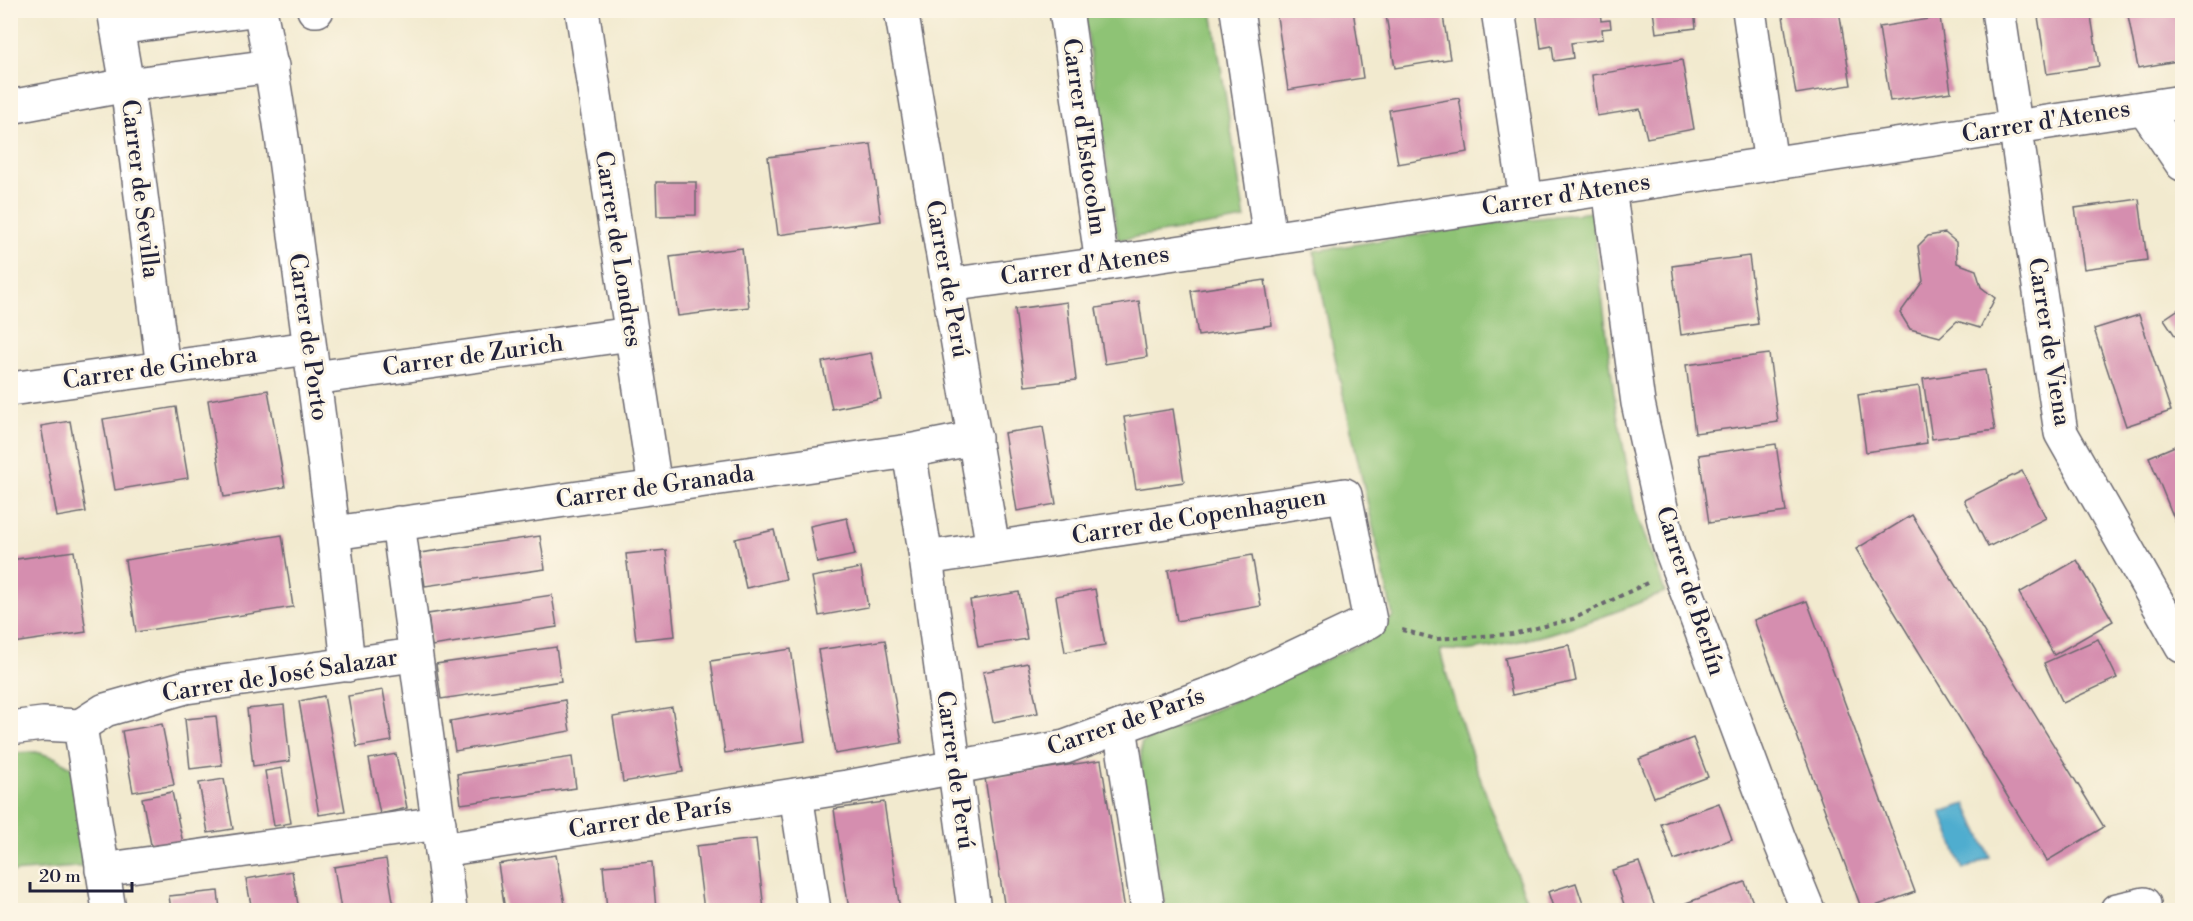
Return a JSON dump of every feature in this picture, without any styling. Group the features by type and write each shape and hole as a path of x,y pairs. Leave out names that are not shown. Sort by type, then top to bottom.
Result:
{"street":[{"path":"115,19 252,10"},
{"name":"Carrer de Porto","path":"261,10 272,66 312,363 348,665"},
{"name":"Carrer de Londres","path":"582,10 655,487"},
{"name":"Carrer de Perú","path":"901,10 993,548"},
{"name":"Carrer d'Estocolm","path":"1066,10 1102,264"},
{"path":"1237,10 1270,239"},
{"path":"1498,10 1526,201"},
{"path":"1749,10 1770,164"},
{"name":"Carrer de Viena","path":"1998,10 2061,433 2182,646"},
{"name":"Carrer de Sevilla","path":"115,19 127,85 163,368"},
{"path":"10,107 127,85 272,66"},
{"name":"Carrer d'Atenes","path":"948,285 1102,264 2182,102"},
{"path":"2144,108 2182,164"},
{"name":"Carrer de Berlín","path":"1609,188 1638,403 1669,544 1808,910"},
{"name":"Carrer de Zurich","path":"312,363 632,334"},
{"name":"Carrer de Ginebra","path":"10,388 163,368 312,363"},
{"name":"Carrer de Granada","path":"334,533 909,451 975,438"},
{"name":"Carrer de Perú","path":"909,451 926,558 974,910"},
{"name":"Carrer de Copenhaguen","path":"926,558 1345,495 1370,621"},
{"path":"398,523 450,910"},
{"name":"Carrer de París","path":"102,870 440,837 796,795 1065,747 1238,684 1370,621"},
{"name":"Carrer de José Salazar","path":"80,726 105,710 186,687 414,655"},
{"path":"10,728 43,724 80,726 109,910"},
{"path":"1120,728 1148,910"},
{"path":"796,795 814,910"}],"path":[{"path":"1370,621 1436,639 1512,634 1573,619 1677,567"}],"green space":[{"path":"1084,11 1212,11 1245,219 1118,240"},
{"path":"1592,212 1615,402 1635,509 1665,592 1619,611 1546,635 1472,650 1440,650 1470,749 1531,910 1166,910 1141,778 1141,743 1374,638 1393,616 1338,372 1314,251 1493,223"},
{"path":"36,752 56,758 77,771 90,866 11,872 11,753"}],"water":[{"path":"1966,804 1990,857 1963,870 1941,812"}],"building":[{"path":"1276,10 1353,10 1363,78 1288,90"},
{"path":"1385,10 1442,10 1450,59 1395,68"},
{"path":"1536,10 1600,10 1601,21 1610,20 1611,28 1602,29 1603,39 1571,43 1573,58 1554,61 1552,46 1541,48"},
{"path":"1653,10 1694,10 1696,28 1656,33"},
{"path":"1782,10 1839,10 1851,85 1796,94"},
{"path":"2037,10 2090,10 2099,66 2047,74"},
{"path":"2127,10 2180,10 2182,60 2138,68"},
{"path":"1940,17 1951,92 1890,101 1879,27"},
{"path":"1682,60 1694,129 1647,138 1640,109 1597,116 1592,75"},
{"path":"1459,98 1468,152 1398,164 1389,110"},
{"path":"871,144 881,221 778,235 768,157"},
{"path":"656,182 696,182 696,215 657,216"},
{"path":"2139,199 2147,260 2084,269 2075,208"},
{"path":"1945,233 1956,242 1957,263 1976,270 1981,287 1995,298 1980,328 1957,321 1940,337 1910,329 1900,313 1923,281 1918,246 1928,236"},
{"path":"742,248 749,307 678,316 670,257"},
{"path":"1749,256 1758,324 1681,335 1672,266"},
{"path":"1265,280 1272,325 1198,336 1191,291"},
{"path":"1139,301 1147,357 1105,364 1096,308"},
{"path":"1067,302 1076,380 1025,386 1015,309"},
{"path":"2182,307 2182,346 2164,319"},
{"path":"2139,315 2171,411 2126,426 2094,329"},
{"path":"871,353 881,399 832,409 822,362"},
{"path":"1769,354 1778,422 1695,433 1686,365"},
{"path":"1985,370 1995,430 1932,439 1923,379"},
{"path":"1919,386 1927,443 1866,452 1858,395"},
{"path":"268,390 285,487 224,497 208,400"},
{"path":"176,407 188,478 115,490 103,419"},
{"path":"1173,409 1184,482 1136,489 1124,417"},
{"path":"70,421 86,512 57,517 41,426"},
{"path":"1043,427 1056,504 1017,511 1004,433"},
{"path":"2182,443 2182,538 2149,457"},
{"path":"1776,444 1786,512 1709,523 1699,455"},
{"path":"2022,471 2046,518 1988,547 1964,500"},
{"path":"1912,515 2104,827 2047,861 1856,549"},
{"path":"847,518 855,555 817,563 810,526"},
{"path":"774,530 786,579 746,588 735,539"},
{"path":"282,535 293,607 136,632 125,560"},
{"path":"540,536 545,569 425,586 420,553"},
{"path":"666,550 675,636 636,640 626,554"},
{"path":"74,551 86,632 13,643 10,626 10,560"},
{"path":"1252,555 1261,606 1177,621 1168,570"},
{"path":"2077,560 2113,621 2054,655 2019,593"},
{"path":"861,568 868,607 819,616 812,577"},
{"path":"1095,589 1105,645 1065,652 1056,596"},
{"path":"1019,592 1027,639 978,647 970,600"},
{"path":"552,595 557,627 432,646 428,614"},
{"path":"1807,601 1915,892 1864,910 1862,910 1754,620"},
{"path":"2098,639 2117,678 2063,703 2044,663"},
{"path":"885,640 902,743 835,754 818,650"},
{"path":"1569,645 1576,681 1512,695 1505,658"},
{"path":"556,647 561,681 441,699 436,664"},
{"path":"791,649 805,741 725,753 711,661"},
{"path":"1028,663 1038,713 993,722 983,672"},
{"path":"383,690 392,741 357,747 348,696"},
{"path":"324,696 345,811 319,815 299,701"},
{"path":"565,700 570,731 455,751 450,721"},
{"path":"284,705 290,761 253,766 247,709"},
{"path":"672,707 683,772 623,782 613,717"},
{"path":"216,716 222,765 190,769 185,719"},
{"path":"162,724 174,785 133,792 122,731"},
{"path":"1693,738 1708,777 1654,797 1639,759"},
{"path":"396,754 407,808 380,814 369,759"},
{"path":"572,757 576,788 461,804 457,774"},
{"path":"1101,760 1125,910 1005,910 985,778"},
{"path":"282,768 291,823 274,826 265,771"},
{"path":"224,779 233,829 208,833 199,783"},
{"path":"172,792 183,843 152,850 142,798"},
{"path":"884,802 900,910 849,910 834,809"},
{"path":"1719,803 1732,839 1674,860 1661,824"},
{"path":"756,839 764,910 704,910 696,846"},
{"path":"556,855 566,910 505,910 498,864"},
{"path":"386,859 394,907 341,910 334,867"},
{"path":"652,862 656,910 607,910 603,866"},
{"path":"1639,862 1656,910 1626,910 1612,870"},
{"path":"292,871 299,910 252,910 246,879"},
{"path":"1745,882 1756,910 1689,910 1686,903"},
{"path":"1576,883 1585,910 1554,910 1548,892"},
{"path":"218,891 220,910 171,910 169,896"}]}
